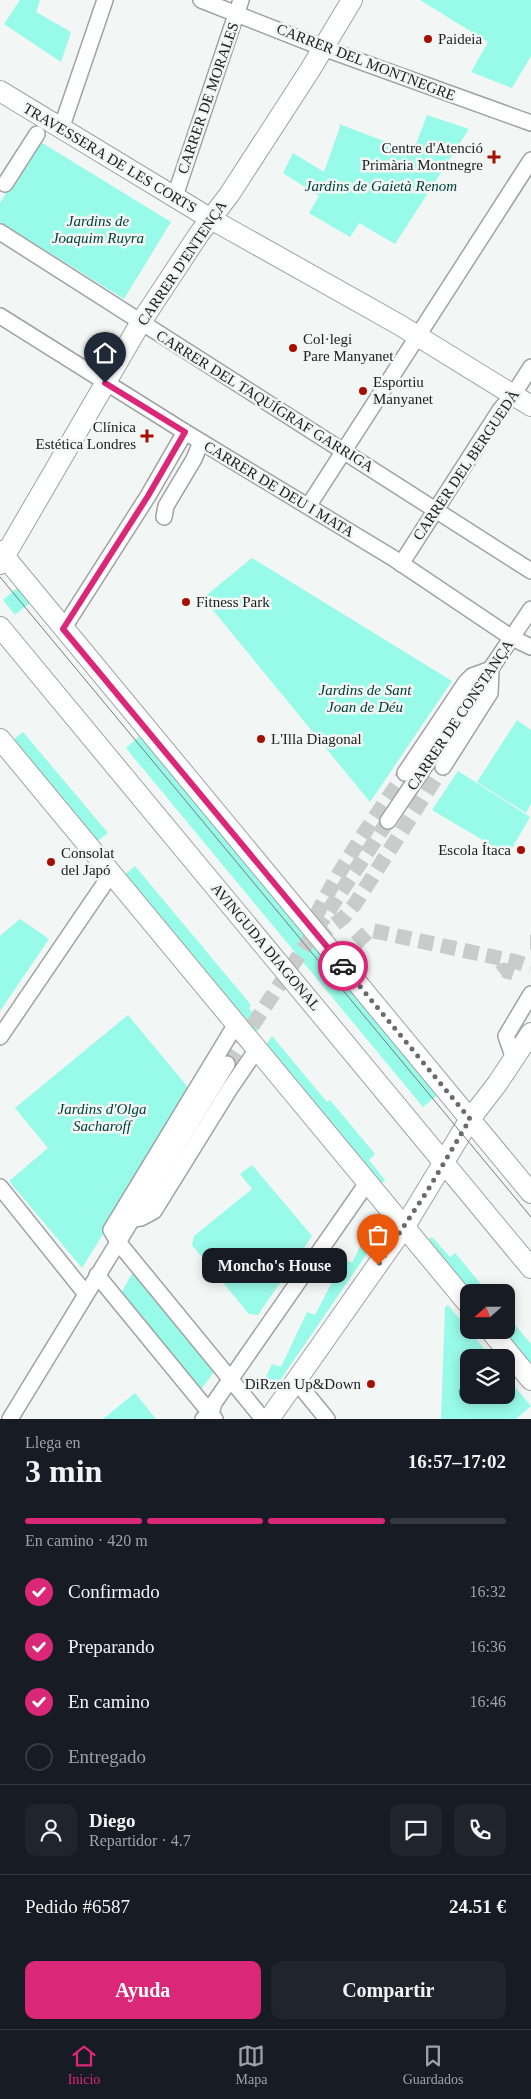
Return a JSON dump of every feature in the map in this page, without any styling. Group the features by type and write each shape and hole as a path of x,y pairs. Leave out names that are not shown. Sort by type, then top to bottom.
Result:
{"main road":[{"name":"CARRER D'ENTENÇA","path":"1,557 141,322 199,234 229,195 352,0"},
{"name":"TRAVESSERA DE LES CORTS","path":"0,91 211,219 417,336 531,406"},
{"path":"1,557 63,629 531,1193"},
{"name":"AVINGUDA DIAGONAL","path":"0,627 531,1268"},
{"path":"0,739 111,874 233,1029 256,1049 460,1294"},
{"path":"270,1419 405,1226 470,1119 525,1046"},
{"path":"497,1339 531,1380"}],"street":[{"path":"61,129 105,0"},
{"name":"CARRER DEL MONTNEGRE","path":"201,0 239,6 323,48 531,124"},
{"name":"CARRER DE MORALES","path":"175,196 239,6"},
{"path":"2,188 37,134"},
{"path":"309,505 531,160"},
{"name":"CARRER DEL TAQUÍGRAF GARRIGA","path":"0,232 531,571"},
{"name":"CARRER DE DEU I MATA","path":"0,316 201,442 309,505 512,638 531,647"},
{"name":"CARRER DEL BERGUEDÀ","path":"401,564 500,410 513,395 531,367"},
{"path":"63,629 148,496 185,432"},
{"path":"164,517 166,506 194,459 201,442"},
{"name":"CARRER DE CONSTANÇA","path":"388,821 531,609"},
{"path":"405,774 466,682 472,676 491,669 490,692 443,768"},
{"path":"0,1037 111,874"},
{"path":"525,1046 506,1036 531,994"},
{"path":"10,1419 97,1275 115,1236 233,1029"},
{"path":"132,1219 141,1218 154,1211 228,1090 256,1049"},
{"path":"115,1236 132,1219 227,1064"},
{"path":"210,1417 214,1403 367,1182"},
{"path":"0,1187 86,1294"},
{"path":"115,1236 263,1419"},
{"path":"97,1275 210,1417"},
{"path":"296,1381 327,1419"}],"green space":[{"path":"20,0 40,0 36,12 71,32 61,62 4,24"},
{"path":"420,0 531,0 531,56 512,88 471,72 488,42"},
{"name":"Jardins de Gaietà Renom","path":"427,115 469,129 395,244 359,223 350,237 309,213 319,196 283,173 293,153 324,172 340,127 339,124 413,152"},
{"name":"Jardins de Joaquim Ruyra","path":"39,141 171,222 124,299 0,222 0,203"},
{"name":"Jardins de Sant Joan de Déu","path":"252,558 452,681 370,802 203,598"},
{"path":"18,587 31,602 15,615 3,600"},
{"path":"517,720 531,730 531,804 526,813 477,782"},
{"path":"23,732 108,833 95,843 10,742"},
{"path":"141,735 439,1094 423,1107 126,748"},
{"path":"458,771 530,817 508,855 432,810"},
{"path":"135,866 251,1005 249,1008 261,1025 254,1036 122,877"},
{"path":"20,919 49,939 0,1011 0,936"},
{"name":"Jardins d'Olga Sacharoff","path":"128,1015 191,1091 82,1268 9,1181 48,1148 15,1108"},
{"path":"272,1036 327,1102 330,1100 375,1154 369,1160 385,1180 378,1187 264,1048"},
{"path":"252,1165 312,1236 258,1315 249,1314 192,1245 194,1236 252,1189 240,1174"},
{"path":"372,1222 381,1233 272,1392 264,1381 272,1364 281,1367 307,1312 315,1315 344,1259 352,1263"},
{"path":"432,1237 450,1257 455,1253 481,1284 464,1284 425,1242"},
{"path":"134,1270 216,1369 200,1391 120,1295"},
{"path":"448,1305 460,1320 460,1339 476,1339 484,1349 460,1349 460,1404 515,1404 515,1387 531,1406 516,1419 441,1419 445,1307"},
{"path":"515,1325 531,1344 531,1370 515,1349 505,1339 515,1339"},
{"path":"135,1393 156,1419 103,1419"}],"tunnel":[{"path":"317,938 344,917 355,904 443,767"},
{"path":"316,916 369,825 405,773"},
{"path":"227,1064 388,821"},
{"path":"356,943 370,930 517,962 531,967"},
{"path":"500,973 504,970 516,974"}],"tram line":[{"path":"0,577 531,1217"}],"way so far":[{"path":"343,966 470,1119 426,1193 378,1265"}],"place":[{"name":"Paideia","path":"428,39"},
{"name":"Centre d'Atenció Primària Montnegre","path":"494,157"},
{"name":"Col·legi Pare Manyanet","path":"293,348"},
{"name":"Esportiu Manyanet","path":"363,391"},
{"name":"Clínica Estética Londres","path":"147,436"},
{"name":"Fitness Park","path":"186,602"},
{"name":"L'Illa Diagonal","path":"261,739"},
{"name":"Escola Ítaca","path":"521,850"},
{"name":"Consolat del Japó","path":"51,862"},
{"name":"Moncho's House","path":"378,1265"},
{"name":"DiRzen Up&Down","path":"371,1384"}],"route":[{"path":"105,383 185,432 148,496 63,629 343,966"}]}
